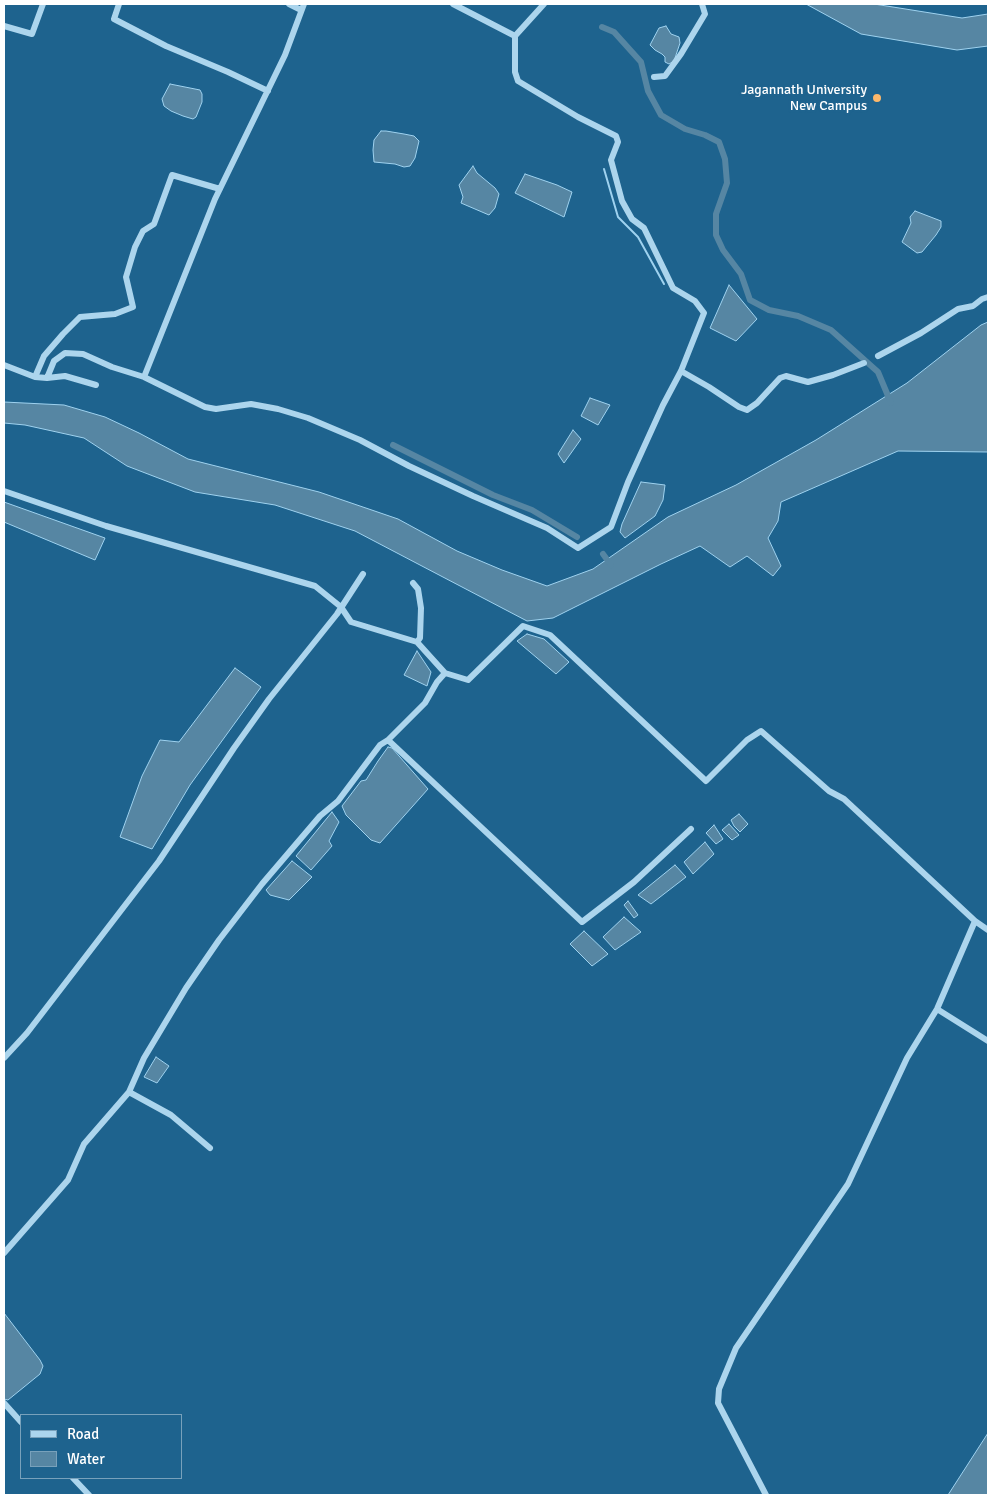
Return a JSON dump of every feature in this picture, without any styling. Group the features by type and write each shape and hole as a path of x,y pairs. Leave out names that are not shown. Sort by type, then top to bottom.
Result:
{"street":[{"path":"4,26 32,34 43,4"},
{"path":"119,4 114,19 166,46 268,91"},
{"path":"144,377 220,189 285,54 303,7 289,4"},
{"path":"453,4 515,36"},
{"path":"47,378 54,361 65,353 83,354 144,377 205,407 216,409 251,404 278,409 308,418 360,440 472,496 547,528 578,548 611,527 628,482 663,405 681,371 704,313 695,301 673,288 644,228 632,219 622,201 611,160 618,142 616,136 578,117 518,81 515,72 515,36 544,4"},
{"path":"654,77 665,76 681,54 705,14 702,4"},
{"path":"35,377 44,356 80,317 115,314 132,307 126,277 135,247 143,231 154,224 172,175 220,189"},
{"path":"878,356 921,333 958,309 973,306 988,296"},
{"path":"681,371 709,386 746,410 757,403 780,378 786,376 808,382 864,363"},
{"path":"4,365 35,377 65,376 96,384"},
{"path":"4,491 106,526 315,586 341,608 351,622 418,642 445,673 468,680 523,626 550,635 706,781 747,740 761,731 829,790 844,799 975,921 988,930"},
{"path":"4,1058 27,1033 159,861 234,748 269,699 341,608 363,574"},
{"path":"413,583 418,589 421,608 420,638 418,642"},
{"path":"4,1253 68,1180 84,1144 129,1092 149,1050 186,988 219,940 262,884 320,816 338,801 380,745 388,740 425,703 437,682 445,673"},
{"path":"388,740 582,922 634,882 691,829"},
{"path":"764,1495 718,1403 719,1389 736,1348 848,1184 907,1058 937,1009 975,921"},
{"path":"937,1009 988,1041"},
{"path":"129,1092 171,1115 210,1148"},
{"path":"4,1403 20,1421"},
{"path":"74,1479 89,1495"}],"water":[{"path":"806,4 874,4 962,18 988,14 988,46 957,50 861,34"},
{"path":"666,26 671,34 679,37 680,43 674,61 669,64 665,62 665,57 662,54 650,45 659,28"},
{"path":"170,84 200,90 202,102 196,117 193,119 183,116 164,106 162,99"},
{"path":"381,131 414,136 419,141 415,158 410,166 404,167 374,162 374,140"},
{"path":"473,166 477,173 495,188 499,194 495,208 489,215 461,203 463,197 459,185"},
{"path":"525,174 572,192 564,217 515,193"},
{"path":"915,211 941,221 941,227 936,235 922,252 917,253 902,242 911,223 910,217"},
{"path":"729,285 757,319 736,341 710,328"},
{"path":"988,322 988,452 898,451 781,502 778,521 768,538 781,566 773,576 747,556 730,567 700,546 553,618 527,621 355,531 275,505 195,492 127,466 84,438 25,425 4,423 4,402 64,405 105,417 188,459 319,492 398,519 457,551 547,586 593,569 668,517 736,485 816,440 907,383 981,325"},
{"path":"590,398 610,405 598,425 581,416"},
{"path":"573,430 581,439 564,463 558,454"},
{"path":"641,482 665,485 663,500 655,516 625,538 620,532 622,524"},
{"path":"4,502 105,538 95,560 4,522"},
{"path":"527,634 544,639 569,662 556,674 517,641"},
{"path":"417,651 431,672 427,686 404,675"},
{"path":"235,668 261,687 190,785 152,849 120,837 142,776 160,740 179,742"},
{"path":"388,747 392,748 428,789 380,843 371,840 346,815 342,806 361,781 366,780"},
{"path":"332,812 339,822 329,841 332,846 311,870 296,856"},
{"path":"739,814 748,824 740,832 731,820"},
{"path":"729,824 739,835 732,840 722,830"},
{"path":"714,825 723,839 716,844 706,833"},
{"path":"705,842 714,854 693,874 684,862"},
{"path":"292,861 312,877 289,900 270,895 266,890"},
{"path":"675,865 686,877 651,904 638,895"},
{"path":"628,901 638,915 634,918 624,905"},
{"path":"624,917 641,932 615,950 603,937"},
{"path":"584,931 608,954 592,966 570,944"},
{"path":"156,1057 169,1066 157,1083 144,1077"},
{"path":"4,1313 43,1366 40,1374 8,1400 4,1399"},
{"path":"988,1433 988,1495 948,1495"}],"waterway":[{"path":"602,27 614,32 641,62 648,91 661,115 685,129 705,135 719,142 725,159 727,183 716,214 716,235 723,250 741,274 750,300 769,310 798,316 831,330 878,372 891,403"},
{"path":"604,169 618,217 638,237 664,284"},
{"path":"393,445 493,495 532,510 577,537"},
{"path":"603,554 611,565"}],"place":[{"name":"Jagannath University New Campus","path":"877,98"}]}
